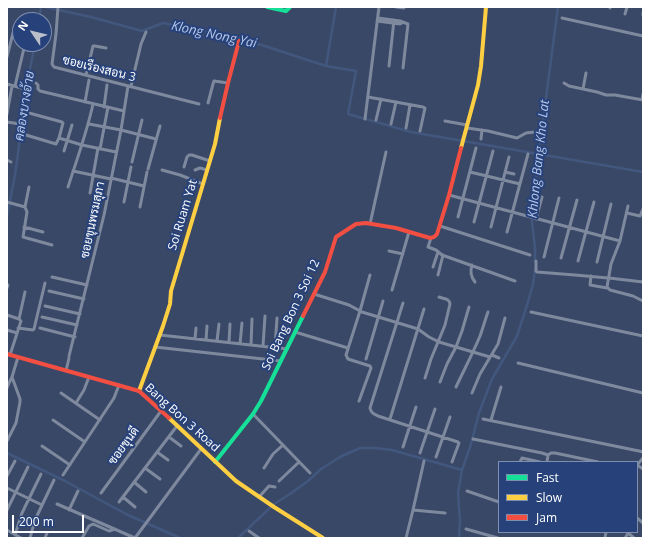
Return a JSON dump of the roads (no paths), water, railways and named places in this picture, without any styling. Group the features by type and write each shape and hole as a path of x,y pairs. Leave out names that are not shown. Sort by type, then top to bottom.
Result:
{"street":[{"path":"267,7 286,11 290,7"},
{"path":"365,119 379,7"},
{"path":"396,7 404,8"},
{"path":"486,7 479,78 463,145 440,226 435,237 431,238 428,248 436,250 443,255 515,281"},
{"path":"625,14 627,7"},
{"name":"ซอยเรืองสอน 3","path":"58,8 53,65 199,104"},
{"path":"562,18 643,36"},
{"path":"378,20 394,22 400,21 408,24 403,68"},
{"path":"389,66 394,22"},
{"name":"ซอยขุนพรมสุภา","path":"66,371 102,224 129,86 146,32"},
{"path":"7,57 12,37"},
{"name":"Soi Ruam Yat","path":"139,391 170,304 171,291 215,144 239,41"},
{"path":"86,75 93,46 106,48"},
{"path":"7,114 23,52"},
{"path":"583,89 586,73"},
{"path":"85,102 89,80"},
{"path":"208,103 214,81 228,83"},
{"path":"36,83 38,85 38,90 124,111"},
{"path":"7,84 25,89 17,138"},
{"path":"564,84 606,95 615,95 642,100 643,94"},
{"path":"90,193 104,127 108,85"},
{"path":"368,97 424,107 420,131"},
{"path":"376,120 381,99"},
{"path":"391,124 396,102"},
{"path":"68,186 82,145 93,104"},
{"path":"406,128 410,105"},
{"path":"26,135 55,144 59,138 63,123 29,113"},
{"path":"132,162 142,120"},
{"path":"445,121 517,138 526,133 535,132"},
{"path":"7,122 20,124"},
{"path":"88,124 121,130 156,139"},
{"path":"64,151 72,125"},
{"path":"140,207 147,170 160,126"},
{"path":"481,139 482,130"},
{"path":"59,138 82,145 116,152"},
{"path":"458,217 476,148"},
{"path":"474,222 493,151"},
{"path":"370,224 386,152"},
{"path":"507,232 528,154"},
{"path":"184,167 189,155 210,162"},
{"path":"490,227 509,157"},
{"path":"124,202 131,167"},
{"path":"195,170 200,168 207,170"},
{"path":"162,170 203,184"},
{"path":"73,171 144,186"},
{"path":"470,172 520,184"},
{"path":"505,172 514,174"},
{"path":"29,187 26,207 27,212 22,235 23,237 52,245"},
{"path":"449,195 620,241"},
{"path":"535,218 542,196"},
{"path":"544,257 559,198"},
{"path":"562,258 577,200"},
{"path":"578,261 594,202"},
{"path":"9,203 26,207"},
{"path":"597,262 611,204"},
{"path":"607,288 611,264 620,241 628,206"},
{"path":"627,213 640,216 643,209"},
{"name":"Soi Bang Bon 3 Soi 12","path":"216,462 253,414 261,401 325,272 336,237 356,224 370,224 396,228 431,238"},
{"path":"440,226 530,255"},
{"path":"24,227 42,232"},
{"path":"392,290 409,232"},
{"path":"389,251 403,254"},
{"path":"433,267 438,252"},
{"path":"438,275 443,255"},
{"path":"536,261 537,272 643,282"},
{"path":"472,265 472,279 475,282"},
{"path":"359,401 371,368 370,366 348,359 346,355 370,275"},
{"path":"591,276 590,285 607,288 633,296 643,301"},
{"path":"52,277 87,285"},
{"path":"18,328 29,330 34,329 45,283"},
{"path":"48,291 84,299"},
{"path":"8,355 21,321 18,319 25,292"},
{"path":"314,294 349,305 360,311 418,329 439,342 499,358"},
{"path":"425,378 445,325 450,304 448,299 439,298"},
{"path":"366,359 383,300"},
{"path":"403,303 370,410 374,414 459,443 452,462"},
{"path":"45,306 80,314"},
{"path":"440,382 456,347 469,307"},
{"path":"390,419 424,309"},
{"path":"456,387 481,334 488,312"},
{"path":"531,312 643,336"},
{"path":"7,315 18,319"},
{"path":"263,346 265,316"},
{"path":"42,317 77,325"},
{"path":"275,348 277,318"},
{"path":"472,393 480,374 498,344 505,318"},
{"path":"251,345 252,319"},
{"path":"240,344 242,323"},
{"path":"217,341 219,324"},
{"path":"229,342 230,324"},
{"path":"206,340 207,326"},
{"path":"40,328 75,337"},
{"path":"195,338 196,328"},
{"path":"7,330 17,333"},
{"path":"295,332 348,348"},
{"path":"160,335 287,349"},
{"path":"155,347 281,361"},
{"name":"Bang Bon 3 Road","path":"8,355 139,391 236,481 323,538"},
{"path":"7,388 18,357"},
{"path":"518,363 643,393"},
{"path":"7,441 10,430 16,423 20,402 12,377"},
{"path":"76,403 84,390 89,377"},
{"path":"63,475 114,398 119,385"},
{"path":"491,420 501,388"},
{"path":"61,393 100,420"},
{"path":"403,447 416,407"},
{"path":"420,452 435,409"},
{"name":"ซอยขุนดี","path":"101,493 161,411"},
{"path":"253,414 310,473"},
{"path":"436,457 450,417"},
{"path":"482,419 643,452"},
{"path":"53,420 85,442"},
{"path":"119,502 177,426"},
{"path":"169,437 181,446"},
{"path":"473,439 548,455 555,453 593,461"},
{"path":"264,468 273,454 283,445"},
{"path":"42,446 70,465"},
{"path":"57,504 135,538 202,449"},
{"path":"157,452 168,460"},
{"path":"547,461 548,455"},
{"path":"520,461 522,458 536,461"},
{"path":"7,476 14,461"},
{"path":"406,538 414,510 424,461"},
{"path":"279,481 299,462"},
{"path":"7,510 28,467"},
{"path":"145,468 160,479"},
{"path":"16,536 22,513 41,474"},
{"path":"30,538 35,520 54,480"},
{"path":"134,482 146,492"},
{"path":"259,497 269,486 275,487"},
{"path":"7,488 42,505"},
{"path":"69,510 78,491"},
{"path":"467,491 498,502"},
{"path":"123,496 135,507"},
{"path":"414,510 445,513"},
{"path":"82,538 89,526 93,524 109,531 115,529"},
{"path":"466,529 498,538"},
{"path":"7,530 22,538"},
{"path":"249,531 258,538"},
{"path":"45,538 47,533"},
{"path":"479,538 481,533"}],"waterway":[{"name":"คลองบางอ้าย","path":"40,12 41,7"},
{"name":"Klong Nong Yai","path":"45,7 91,17 142,31 163,23 240,38 326,66 336,7"},
{"name":"Khlong Bang Kho Lat","path":"535,262 532,222 533,196 558,7"},
{"name":"คลองบางอ้าย","path":"7,216 15,175 33,52"},
{"path":"326,66 356,71 348,114 411,132 643,172"},
{"name":"Khlong Bang Kho Lat","path":"459,538 460,521 458,493 462,470 479,413 492,379 517,336 533,284 535,269"},
{"path":"238,538 274,504 308,481 321,469 340,457 360,448 392,450 462,470"},
{"path":"7,453 65,481 126,514 180,538"}]}
